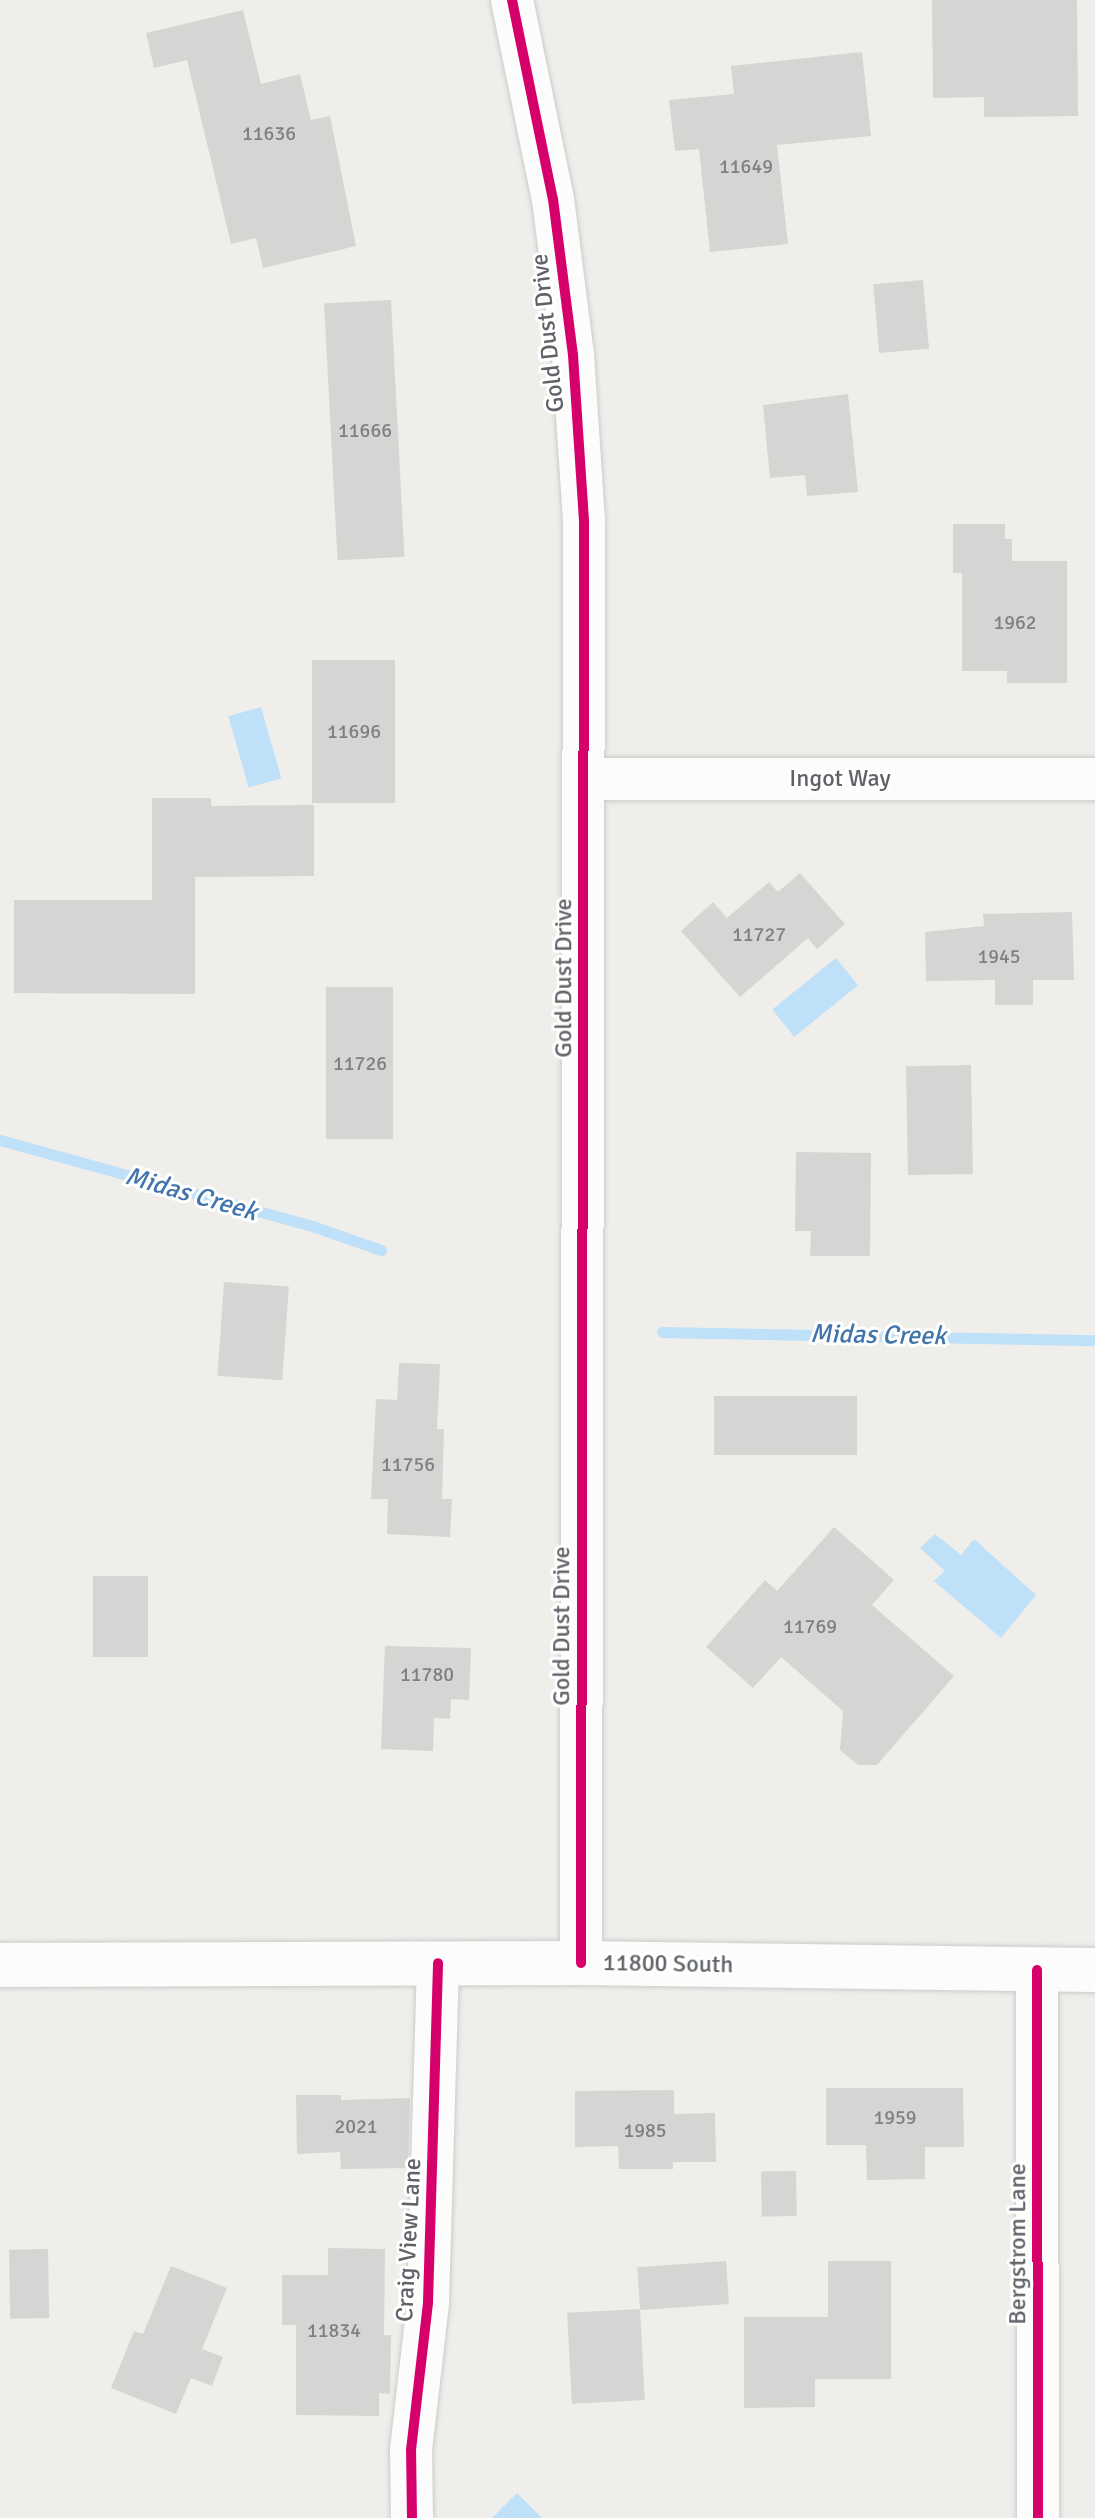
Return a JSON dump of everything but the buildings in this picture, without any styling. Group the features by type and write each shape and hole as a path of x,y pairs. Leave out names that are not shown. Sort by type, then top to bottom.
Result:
{"main road":[{"name":"11800 South","path":"0,1965 581,1963 1095,1970"}],"street":[{"name":"Gold Dust Drive","path":"512,0 553,199 573,355 584,522 581,1963"},
{"name":"Ingot Way","path":"585,779 1095,779"},
{"name":"Craig View Lane","path":"412,2518 411,2450 428,2302 438,1963"},
{"name":"Bergstrom Lane","path":"1037,1970 1038,2518"}],"water":[{"path":"261,707 281,778 249,788 228,716"},
{"path":"836,958 858,985 794,1037 772,1010"},
{"path":"935,1534 961,1555 974,1539 1036,1595 1001,1638 934,1581 945,1571 920,1548"},
{"path":"517,2493 542,2518 492,2518"}],"waterway":[{"name":"Midas Creek","path":"0,1140 315,1227 381,1250"},
{"name":"Midas Creek","path":"662,1332 1095,1340"}],"cycle path":[{"path":"512,0 553,199 573,355 584,522 581,1963"},
{"path":"412,2518 411,2450 428,2302 438,1963"},
{"path":"1037,1970 1038,2518"}]}
